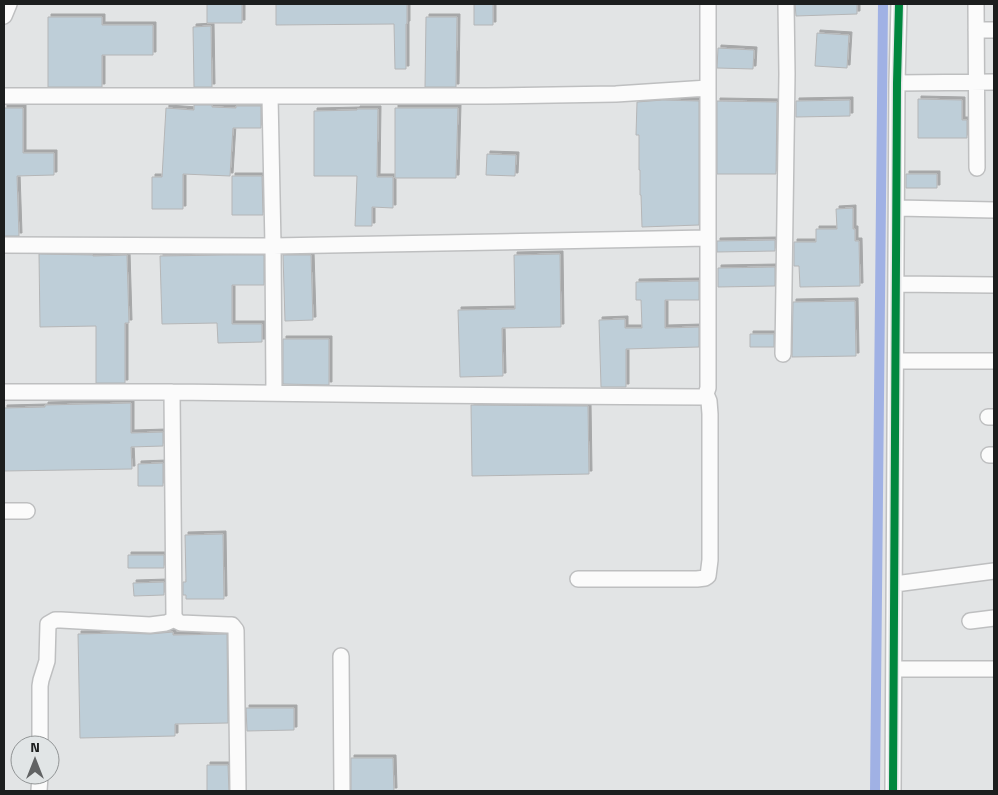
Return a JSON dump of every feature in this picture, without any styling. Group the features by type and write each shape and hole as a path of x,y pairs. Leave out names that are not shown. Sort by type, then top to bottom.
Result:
{"street":[{"path":"4,16 9,4"},
{"path":"4,392 274,392 703,397 708,388 708,4"},
{"path":"783,354 787,74 786,4"},
{"path":"894,791 899,4"},
{"path":"976,4 977,168"},
{"path":"976,30 994,30"},
{"path":"897,83 994,82"},
{"path":"4,96 486,96 606,94 708,88"},
{"path":"270,96 274,392"},
{"path":"897,208 994,210"},
{"path":"4,245 273,246 708,238"},
{"path":"896,284 994,284"},
{"path":"896,361 994,361"},
{"path":"172,392 174,616 181,623 232,625 236,630 238,791"},
{"path":"578,579 697,579 708,576 710,560 710,401 706,394"},
{"path":"4,511 27,511"},
{"path":"895,584 994,571"},
{"path":"970,621 994,618"},
{"path":"40,735 40,686 47,661 48,624 55,620 61,620 150,625 175,619"},
{"path":"341,656 342,791"},
{"path":"895,669 994,669"}],"building":[{"path":"207,4 242,4 242,23 207,23"},
{"path":"276,4 407,4 406,69 395,69 394,24 276,25"},
{"path":"474,4 493,4 493,25 474,25"},
{"path":"795,4 857,4 857,14 796,16"},
{"path":"48,17 102,17 102,25 153,25 153,55 102,55 102,87 48,87"},
{"path":"426,17 457,17 456,87 425,87"},
{"path":"211,26 212,87 194,87 193,27"},
{"path":"817,33 849,35 847,68 815,66"},
{"path":"718,48 754,50 753,69 717,68"},
{"path":"918,99 962,100 962,120 967,120 967,138 918,138"},
{"path":"663,100 699,101 699,225 642,227 639,135 636,135 637,102"},
{"path":"850,100 850,116 796,117 796,101"},
{"path":"717,101 777,102 776,174 717,174"},
{"path":"194,105 236,108 236,106 261,106 261,128 233,128 230,176 183,174 183,209 152,209 152,177 162,177 166,108 194,110"},
{"path":"4,108 23,108 23,153 54,153 54,175 17,176 19,236 4,236"},
{"path":"395,108 458,108 456,178 395,178"},
{"path":"378,109 377,177 393,177 393,208 372,207 372,226 355,226 357,176 314,176 314,111"},
{"path":"487,154 516,155 515,176 486,175"},
{"path":"906,174 937,174 937,188 906,188"},
{"path":"232,176 262,176 263,215 232,215"},
{"path":"853,208 855,241 859,241 860,286 800,287 799,266 794,266 794,242 816,242 816,229 837,229 836,209"},
{"path":"775,240 775,251 717,252 717,241"},
{"path":"39,254 127,255 129,323 125,323 125,383 96,383 96,326 40,327"},
{"path":"560,254 561,327 502,328 503,376 460,377 458,310 515,309 514,255"},
{"path":"264,255 264,285 232,285 232,324 262,324 262,342 218,343 217,323 162,324 160,256"},
{"path":"283,255 311,255 313,320 285,321"},
{"path":"775,267 775,286 718,287 718,268"},
{"path":"699,281 699,300 665,300 665,328 699,327 699,347 626,349 626,387 601,387 599,320 625,319 625,328 642,328 641,300 636,300 636,282"},
{"path":"855,301 856,356 792,357 793,302"},
{"path":"750,334 774,334 774,347 750,347"},
{"path":"283,339 329,339 329,385 283,384"},
{"path":"131,403 131,433 163,432 163,446 131,447 132,469 4,471 4,408"},
{"path":"471,405 588,406 589,474 472,476"},
{"path":"163,463 163,486 138,486 138,464"},
{"path":"223,534 224,599 186,599 186,595 183,595 183,582 186,582 185,535"},
{"path":"128,555 164,555 164,568 128,568"},
{"path":"164,582 164,595 134,596 133,583"},
{"path":"173,632 173,635 227,634 228,723 175,724 175,736 80,738 78,634 150,634"},
{"path":"246,708 294,708 294,730 247,731"},
{"path":"351,758 393,758 394,791 351,791"},
{"path":"207,765 228,765 229,791 207,791"}],"waterway":[{"path":"875,791 883,4"}],"cycle path":[{"path":"893,791 899,4"}]}
